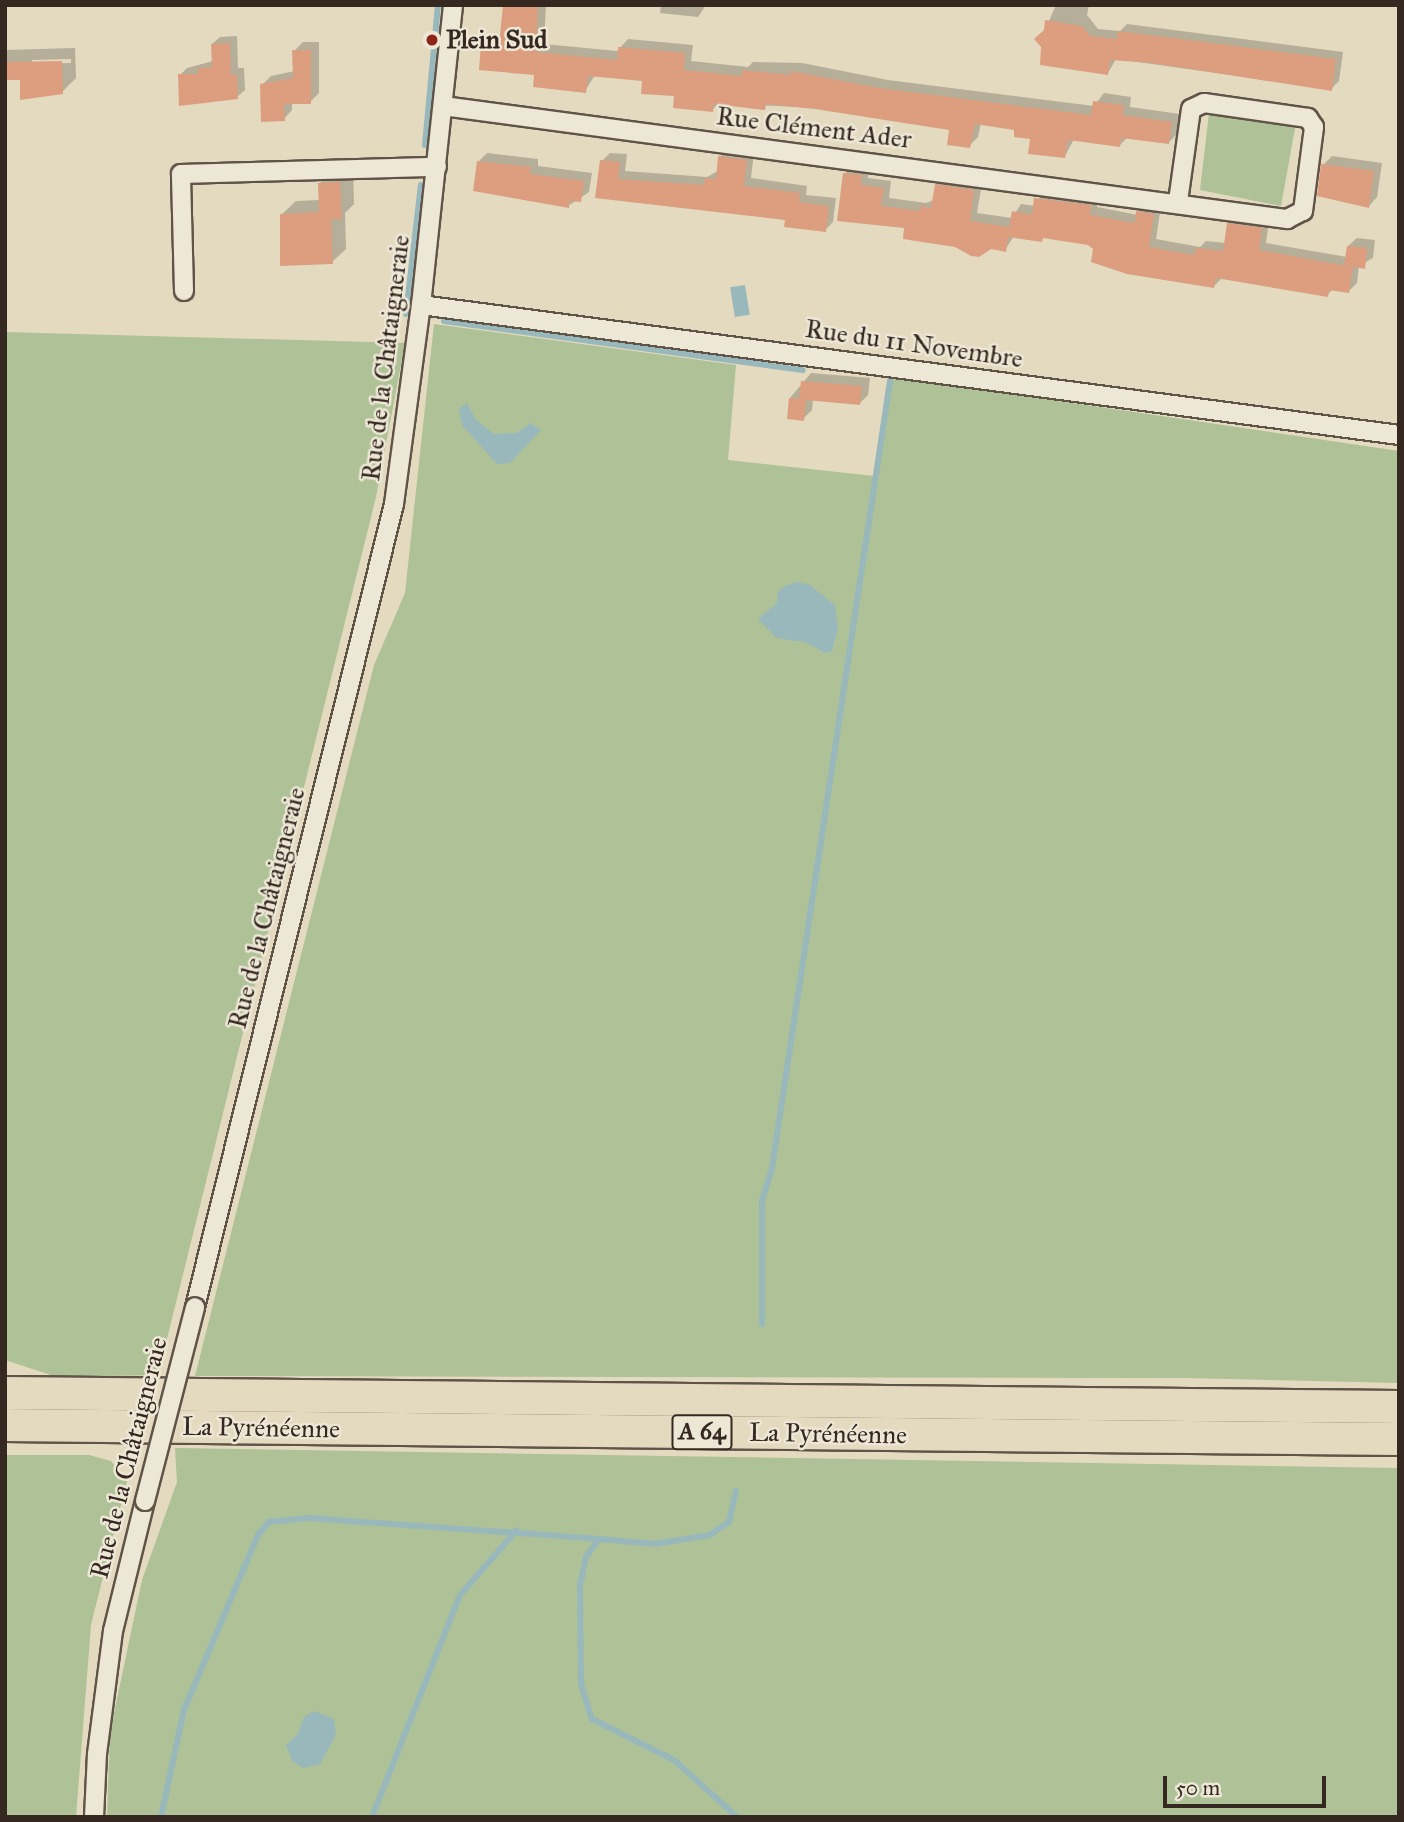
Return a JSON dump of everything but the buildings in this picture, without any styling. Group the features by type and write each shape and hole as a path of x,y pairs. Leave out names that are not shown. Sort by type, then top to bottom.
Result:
{"highway":[{"name":"La Pyrénéenne","path":"5,1393 1399,1407"},
{"name":"La Pyrénéenne","path":"5,1425 1399,1439"}],"street":[{"name":"Rue de la Châtaigneraie","path":"94,1817 97,1754 113,1631 394,504 421,305 453,5"},
{"name":"Rue Clément Ader","path":"443,106 1178,202 1287,219 1303,211 1314,127 1308,118 1204,103 1191,109 1178,202"},
{"path":"184,291 181,174 436,167"},
{"name":"Rue du 11 Novembre","path":"421,305 1399,435"}],"green space":[{"path":"1209,113 1291,124 1295,128 1281,206 1200,190"},
{"path":"434,324 736,365 728,460 874,476 888,376 1399,451 1399,1383 1188,1378 195,1376 374,665 405,593"},
{"path":"5,332 405,343 376,497 158,1375 57,1377 5,1360"},
{"path":"175,1448 1399,1468 1399,1817 107,1817 110,1732 142,1580 177,1482"},
{"path":"5,1455 89,1455 111,1461 127,1481 91,1625 76,1817 5,1817"}],"water":[{"path":"745,285 750,315 735,317 730,287"},
{"path":"467,403 476,420 494,434 516,433 531,423 541,430 510,463 497,464 462,425 459,409"},
{"path":"797,582 810,585 835,605 838,628 832,651 825,653 805,642 777,638 758,619 777,603 778,592"},
{"path":"314,1711 334,1719 336,1735 320,1764 303,1768 292,1761 286,1745 297,1735 304,1717"}],"waterway":[{"path":"425,145 438,5"},
{"path":"406,314 421,185"},
{"path":"444,321 803,370"},
{"path":"762,1324 762,1201 772,1168 890,381"},
{"path":"736,1491 729,1522 710,1535 655,1544 599,1539 586,1557 580,1585 581,1684 592,1719 674,1760 737,1817"},
{"path":"161,1817 184,1710 258,1535 269,1522 308,1518 599,1539"},
{"path":"372,1817 460,1595 517,1530"}],"place":[{"name":"Plein Sud","path":"432,40"}]}
